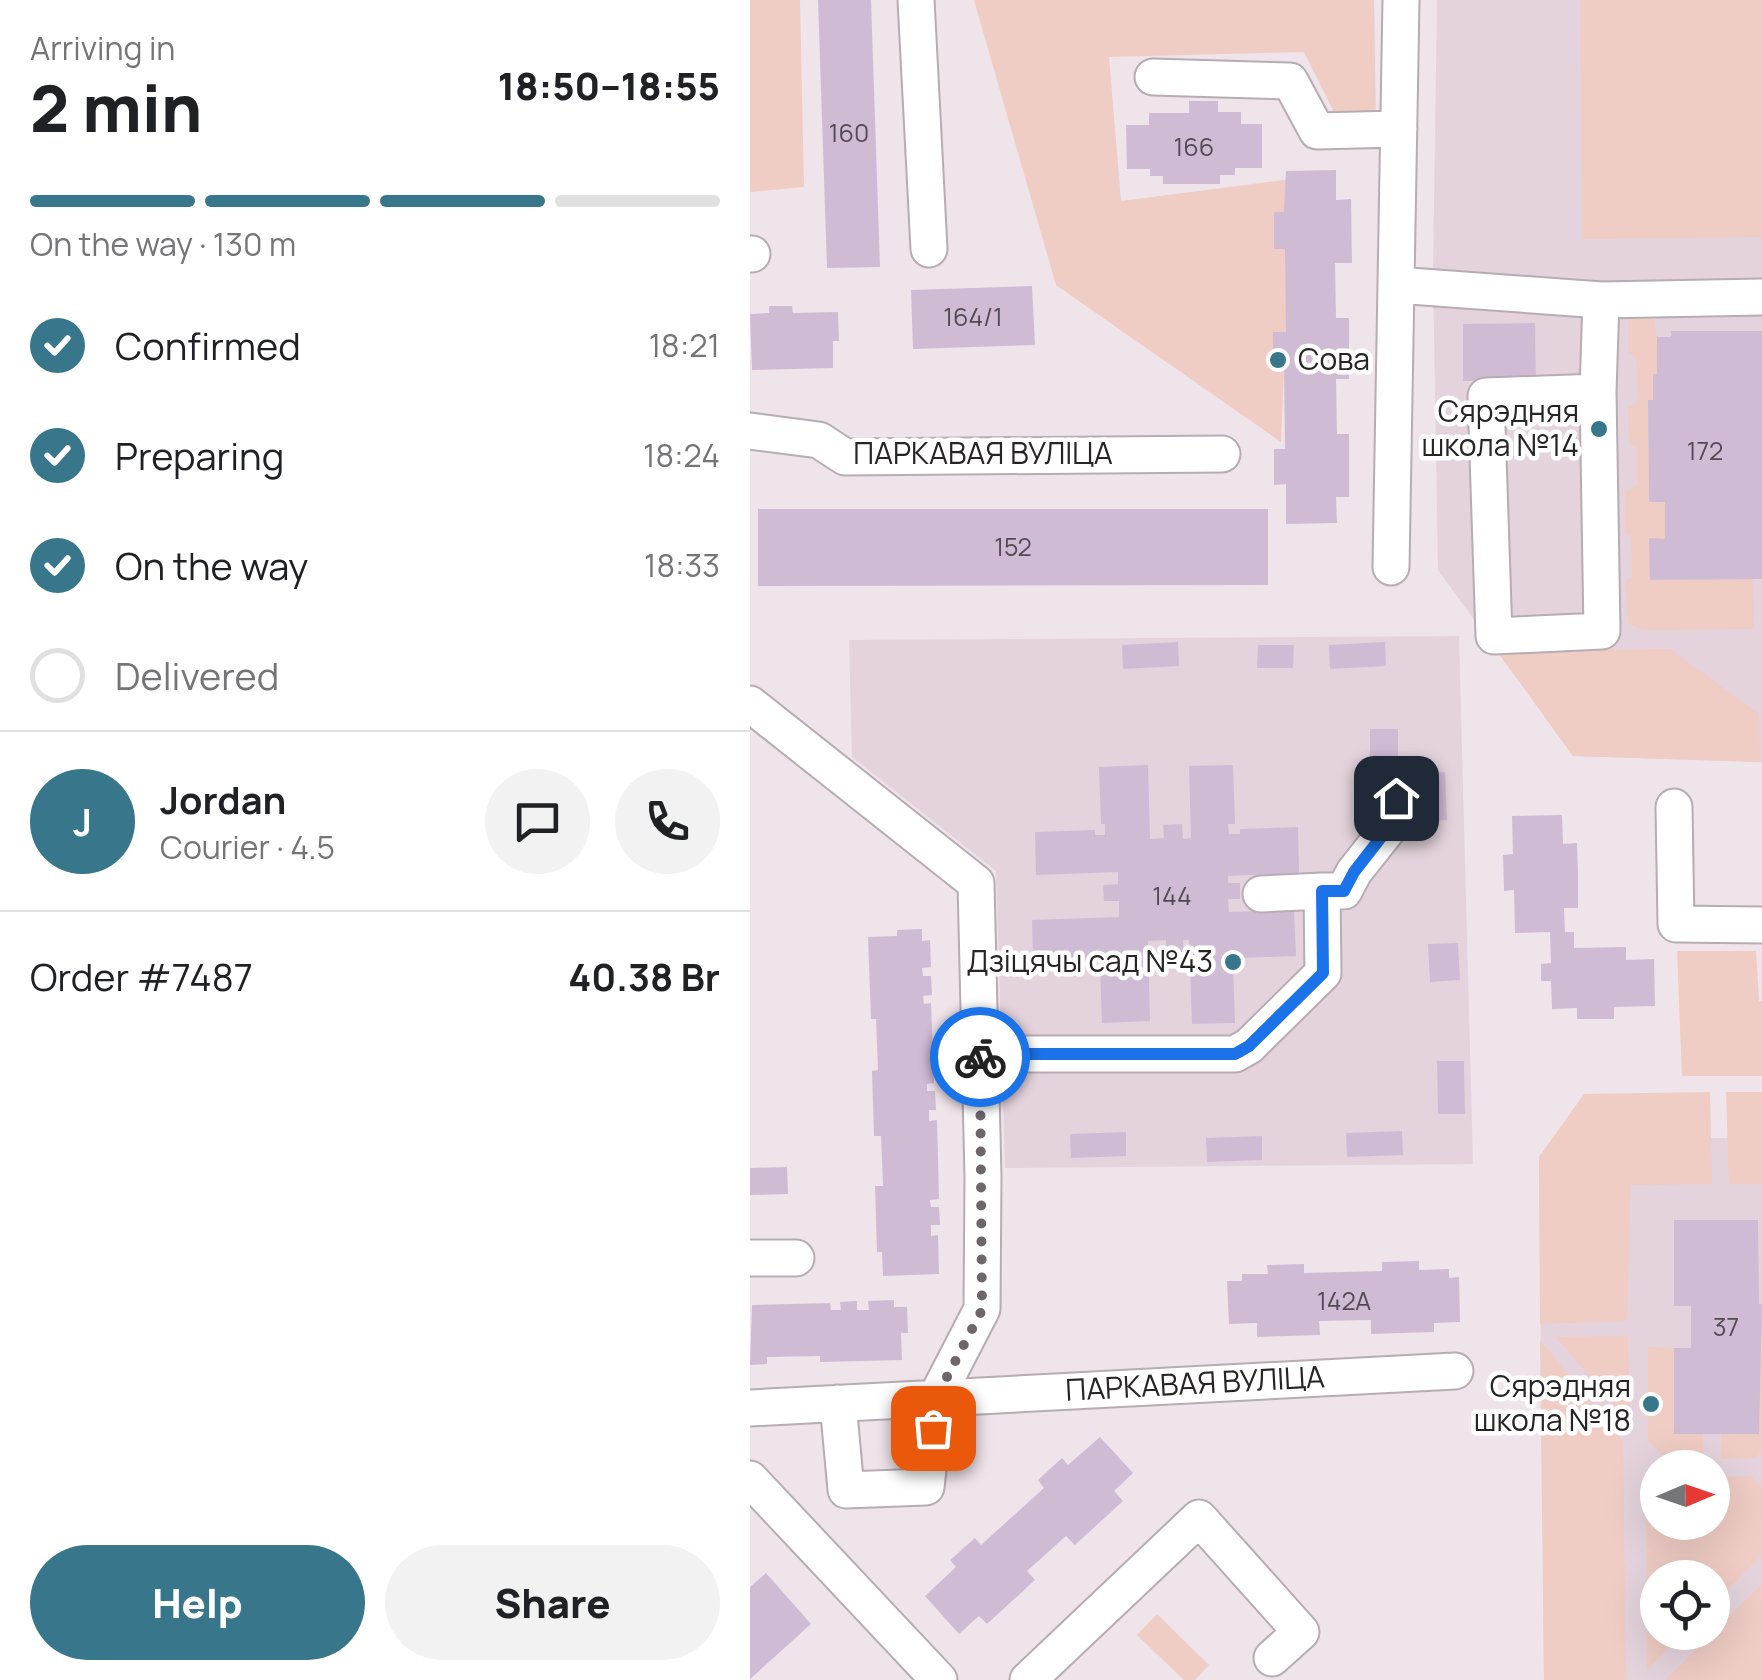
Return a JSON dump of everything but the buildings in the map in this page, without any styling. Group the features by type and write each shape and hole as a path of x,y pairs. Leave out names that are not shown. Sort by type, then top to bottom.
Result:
{"street":[{"path":"916,0 928,249"},
{"path":"1391,567 1401,0"},
{"path":"1153,77 1290,81 1317,131 1400,129"},
{"path":"1396,285 1601,300 1762,297"},
{"path":"1598,392 1486,396 1494,636 1602,632 1598,392 1601,300"},
{"name":"ПАРКАВАЯ ВУЛІЦА","path":"750,430 819,440 844,457 1222,454"},
{"path":"750,704 976,883 982,1310 936,1398 926,1487 846,1490 838,1403"},
{"path":"1260,894 1344,891 1396,818 1395,776"},
{"path":"1674,807 1676,924 1762,926"},
{"path":"980,1054 1235,1054 1249,1046 1323,973 1322,891"},
{"path":"750,1258 796,1258"},
{"name":"ПАРКАВАЯ ВУЛІЦА","path":"750,1408 1455,1371"},
{"path":"750,1479 938,1680"},
{"path":"1028,1680 1200,1518 1302,1632 1272,1658"}],"shaded area":[{"path":"750,0 800,0 804,187 750,192"},
{"path":"974,0 1374,0 1376,121 1339,122 1304,52 1109,57 1121,201 1292,179 1281,442 1056,285"},
{"name":"Сярэдняя школа №14","path":"1437,0 1762,0 1762,762 1573,756 1438,570 1433,274"},
{"path":"1580,0 1762,0 1762,237 1582,239"},
{"path":"1628,309 1652,309 1657,337 1657,374 1653,374 1653,400 1648,401 1650,502 1665,502 1665,539 1649,539 1650,580 1753,579 1754,629 1644,630 1628,623 1625,581 1632,577 1631,536 1625,533 1625,491 1637,485 1637,448 1629,444 1628,407 1638,402 1636,358 1628,352"},
{"name":"Дзіцячы сад №43","path":"1459,636 1473,1164 1005,1168 996,871 852,757 849,640"},
{"path":"1670,649 1759,714 1760,762 1573,756 1497,651"},
{"path":"1677,951 1756,951 1762,1001 1762,1076 1682,1076"},
{"path":"1710,1092 1712,1184 1631,1185 1627,1321 1540,1324 1539,1157 1584,1094"},
{"path":"1726,1092 1762,1092 1762,1184 1729,1184"},
{"name":"Сярэдняя школа №18","path":"1554,1138 1762,1138 1762,1680 1544,1680 1539,1157"},
{"path":"1628,1336 1630,1425 1556,1337"},
{"path":"1540,1340 1623,1442 1626,1680 1544,1680"},
{"path":"1648,1347 1674,1348 1674,1434 1703,1434 1703,1450 1658,1450 1648,1441"},
{"path":"1758,1350 1762,1350 1762,1450 1756,1458 1730,1459 1730,1450 1721,1450 1721,1434 1759,1434"},
{"path":"1751,1476 1762,1487 1762,1555 1730,1587 1730,1560 1646,1560 1646,1540 1730,1540 1730,1477"},
{"path":"1762,1584 1762,1680 1665,1680 1695,1650 1730,1650 1730,1616"},
{"path":"1157,1614 1209,1665 1195,1680 1184,1680 1137,1635"},
{"path":"1647,1650 1667,1650 1647,1670"}],"way so far":[{"path":"933,1428 936,1398 982,1310 980,1057"}],"place":[{"name":"Сова","path":"1278,360"},
{"name":"Сярэдняя школа №14","path":"1599,429"},
{"name":"Дзіцячы сад №43","path":"1233,962"},
{"name":"Сярэдняя школа №18","path":"1651,1404"}],"route":[{"path":"980,1057 1022,1052 1235,1054 1249,1046 1323,973 1322,891 1344,891 1396,818 1396,798"}]}
